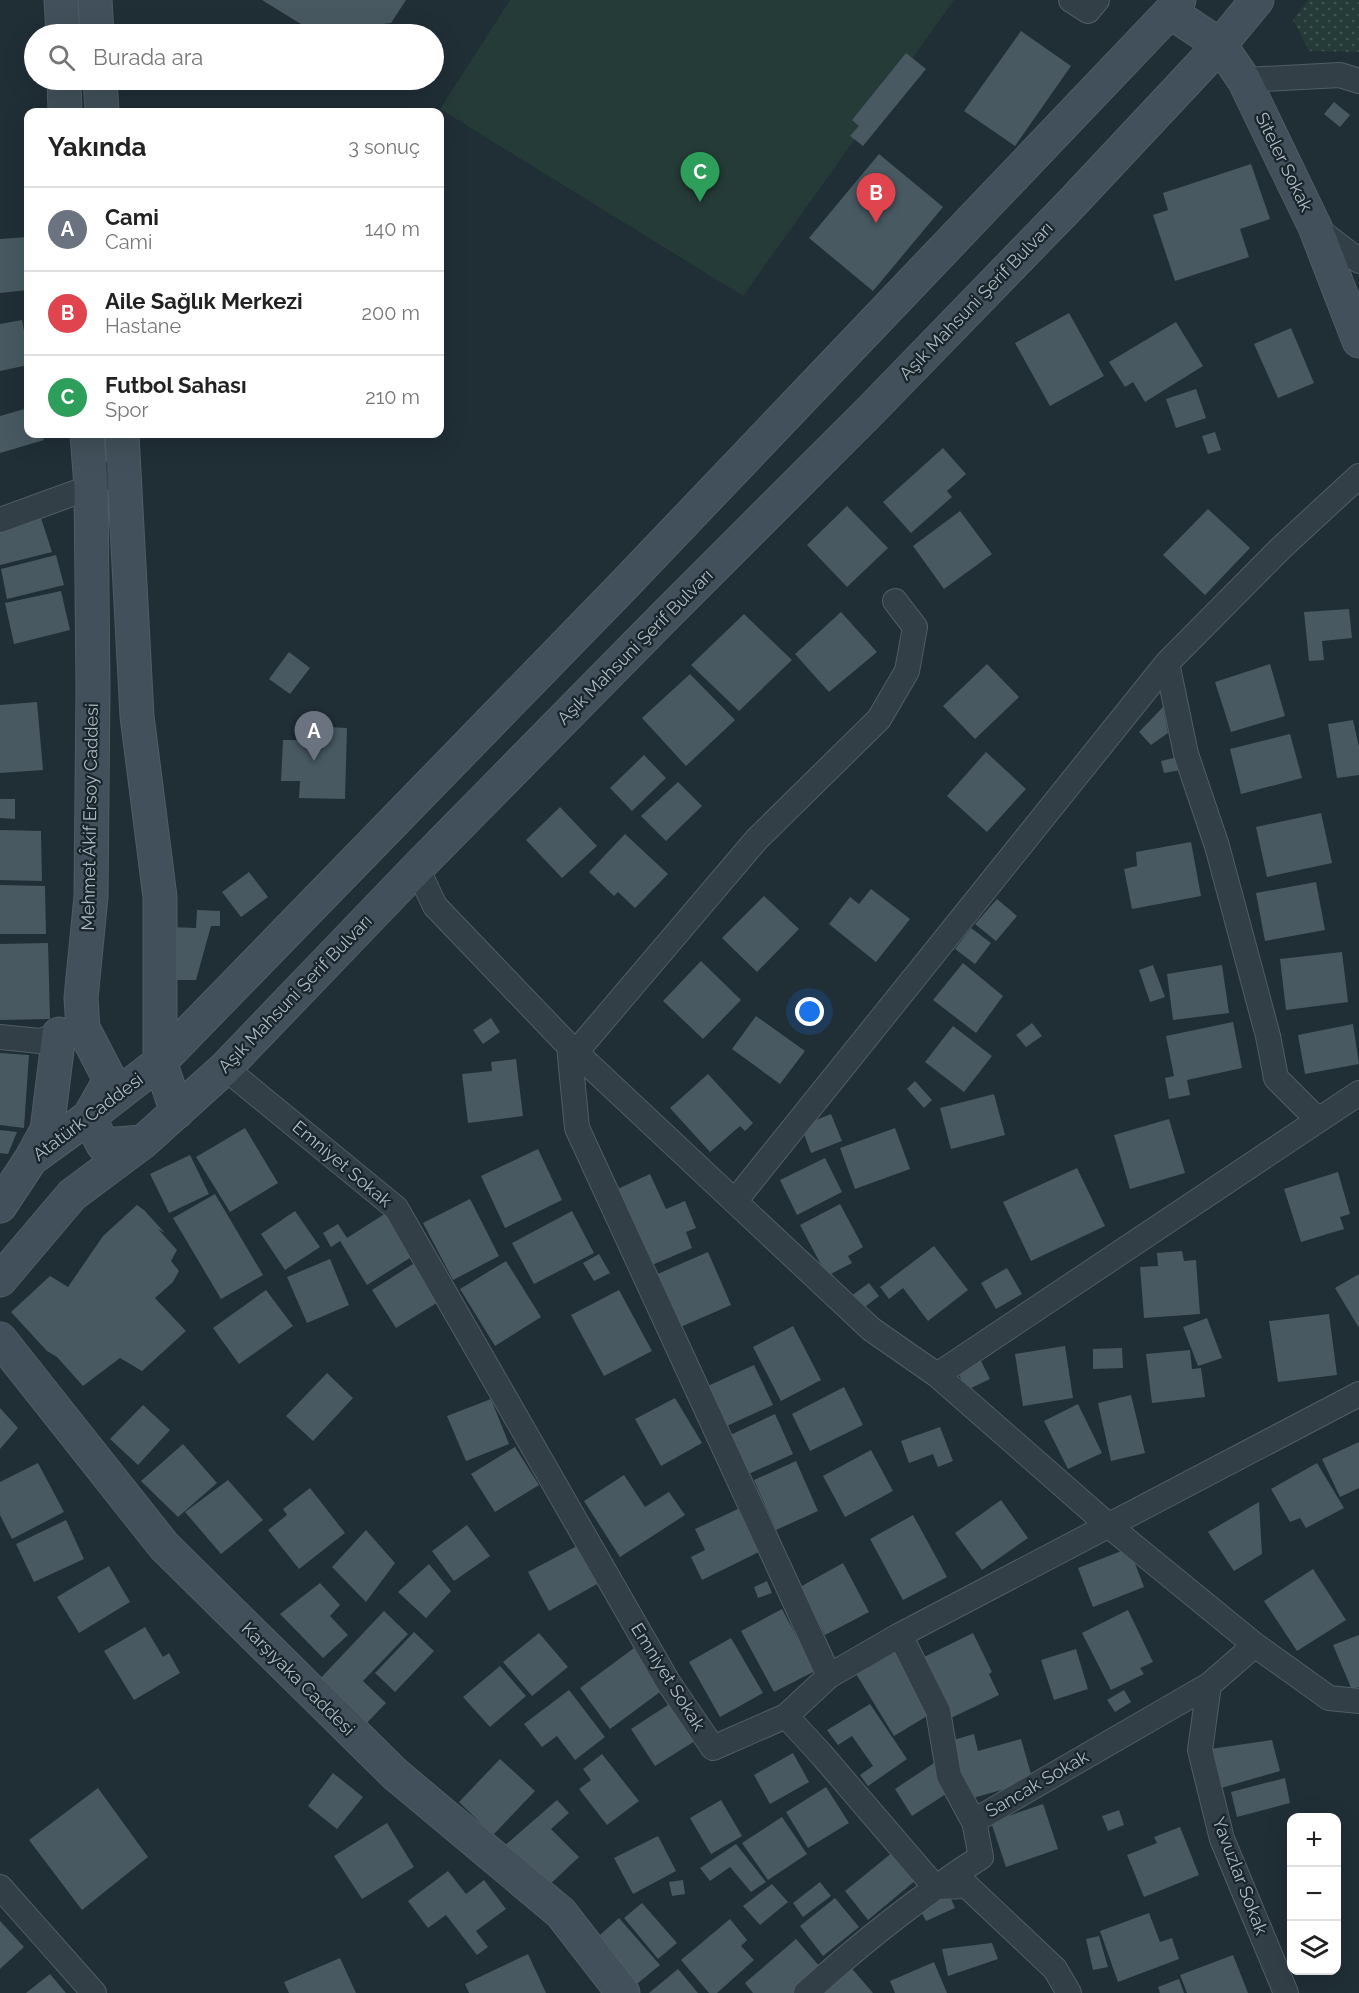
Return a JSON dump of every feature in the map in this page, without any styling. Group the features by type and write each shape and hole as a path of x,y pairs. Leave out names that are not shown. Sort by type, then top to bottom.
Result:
{"main road":[{"path":"61,0 62,24"},
{"path":"95,0 96,24"},
{"name":"Aşık Mahsuni Şerif Bulvarı","path":"0,1280 72,1196 143,1142 225,1068 664,616 881,400 1072,203 1220,45 1257,0"},
{"path":"160,1062 623,586 1175,6"},
{"name":"Siteler Sokak","path":"1175,6 1220,45 1244,80 1315,227 1359,341"},
{"path":"64,90 65,108"},
{"path":"101,90 102,108"},
{"name":"Mehmet Âkif Ersoy Caddesi","path":"87,438 91,487 92,897 81,998 71,1031 110,1080 89,1117"},
{"path":"123,448 137,716 160,897 160,1062 177,1112"},
{"path":"31,1159 47,1130 71,1031"},
{"name":"Atatürk Caddesi","path":"0,1206 31,1159 160,1062"},
{"path":"89,1117 103,1145 143,1142"},
{"name":"Karşıyaka Caddesi","path":"0,1339 164,1546 395,1774 561,1913 623,1993"}],"street":[{"path":"1071,0 1088,11 1097,0"},
{"path":"1244,80 1340,75 1359,81"},
{"path":"1315,227 1359,261"},
{"path":"0,520 91,487 123,448"},
{"path":"735,1201 1167,663 1281,548 1359,476"},
{"path":"830,1676 577,1128 572,1049 757,839 879,719 907,671 915,627 895,601"},
{"path":"1167,663 1186,754 1217,846 1269,1036 1276,1078 1317,1119"},
{"path":"417,868 435,906 572,1049 871,1329 937,1375 1108,1525 1255,1645 1329,1698 1359,1701"},
{"path":"0,1037 40,1041 71,1031"},
{"name":"Emniyet Sokak","path":"225,1068 396,1208 668,1682 713,1748 786,1716 830,1676 900,1635 1359,1394"},
{"path":"937,1375 1359,1093"},
{"path":"900,1635 938,1711 949,1776 975,1824"},
{"name":"Sancak Sokak","path":"806,1993 852,1951 935,1887 981,1857 974,1821 1209,1685 1255,1645"},
{"name":"Yavuzlar Sokak","path":"1209,1685 1200,1750 1222,1839 1286,1993"},
{"path":"786,1716 935,1887 967,1886 1054,1969 1069,1993"},
{"path":"0,1887 94,1993"}],"green space":[{"path":"510,0 954,0 743,296 441,108"},
{"path":"1308,0 1359,0 1359,52 1309,51 1293,20"}],"building":[{"path":"262,0 406,0 391,23 301,24"},
{"path":"1021,31 1071,66 1015,146 964,111"},
{"path":"906,53 926,69 863,146 850,136 859,126 852,120"},
{"path":"1334,102 1350,115 1340,127 1324,114"},
{"path":"879,154 943,207 873,291 809,238"},
{"path":"1251,164 1270,219 1240,229 1249,257 1175,281 1153,215 1168,210 1163,193"},
{"path":"24,237 24,290 0,293 0,239"},
{"path":"1069,313 1104,376 1050,406 1015,343"},
{"path":"22,320 24,366 0,371 0,324"},
{"path":"1176,322 1203,366 1145,402 1133,382 1125,387 1109,362"},
{"path":"1291,328 1314,383 1278,398 1254,344"},
{"path":"1196,389 1206,418 1176,428 1166,399"},
{"path":"24,409 24,438 43,438 44,440 0,453 0,416"},
{"path":"1215,432 1221,450 1208,454 1202,436"},
{"path":"943,448 966,474 947,491 952,497 911,533 883,502"},
{"path":"847,506 888,548 847,587 807,545"},
{"path":"1208,509 1250,548 1205,595 1163,555"},
{"path":"960,511 992,554 944,589 913,546"},
{"path":"41,518 52,552 0,565 0,528"},
{"path":"56,555 64,585 7,599 1,569"},
{"path":"61,591 70,630 14,644 5,603"},
{"path":"1349,609 1352,638 1322,641 1324,660 1309,661 1304,612"},
{"path":"841,612 877,652 829,692 795,654"},
{"path":"744,614 792,660 739,711 691,665"},
{"path":"289,652 310,668 290,694 269,679"},
{"path":"987,664 1019,697 975,739 943,706"},
{"path":"1270,664 1285,716 1231,732 1215,682"},
{"path":"690,674 735,720 686,766 642,718"},
{"path":"37,702 43,770 0,773 0,705"},
{"path":"1163,707 1168,733 1151,745 1139,732"},
{"path":"1353,720 1359,747 1359,775 1337,778 1328,724"},
{"path":"306,726 347,728 345,799 299,798 300,781 281,781 283,740 306,740"},
{"path":"1290,734 1302,778 1241,794 1230,749"},
{"path":"986,752 1026,789 987,832 947,796"},
{"path":"644,755 666,778 632,811 610,788"},
{"path":"1178,757 1181,770 1164,773 1161,761"},
{"path":"678,782 702,806 666,841 641,816"},
{"path":"0,799 15,799 15,819 0,818"},
{"path":"560,807 597,846 562,878 526,840"},
{"path":"1321,813 1332,863 1267,877 1256,827"},
{"path":"0,830 41,831 42,881 0,880"},
{"path":"625,834 668,874 635,908 618,892 614,896 589,872"},
{"path":"1191,842 1201,896 1132,909 1124,869 1137,866 1136,852"},
{"path":"249,872 268,897 241,917 222,892"},
{"path":"1316,882 1325,930 1265,941 1256,893"},
{"path":"0,885 45,886 46,934 0,934"},
{"path":"871,889 910,919 876,962 829,924 850,897 859,904"},
{"path":"764,896 799,929 757,972 722,938"},
{"path":"997,899 1017,916 996,941 975,924"},
{"path":"197,910 220,911 220,926 211,926 196,980 165,980 170,927 196,928"},
{"path":"971,928 991,943 975,964 955,949"},
{"path":"48,943 50,1019 0,1020 0,944"},
{"path":"1342,952 1348,1002 1286,1010 1280,959"},
{"path":"701,961 741,1000 703,1039 663,1001"},
{"path":"963,963 1003,996 976,1033 933,1000"},
{"path":"1153,965 1165,997 1150,1002 1139,970"},
{"path":"1222,965 1229,1013 1173,1020 1167,974"},
{"path":"756,1016 805,1051 780,1084 732,1049"},
{"path":"491,1018 500,1032 483,1044 473,1030"},
{"path":"1233,1022 1242,1068 1187,1080 1190,1095 1169,1099 1165,1078 1174,1076 1166,1036"},
{"path":"1032,1023 1042,1036 1026,1047 1016,1035"},
{"path":"1353,1024 1359,1064 1305,1074 1298,1035"},
{"path":"953,1026 992,1056 964,1092 925,1062"},
{"path":"0,1053 29,1055 24,1128 0,1125"},
{"path":"516,1059 523,1116 468,1123 462,1074 492,1071 491,1062"},
{"path":"708,1074 753,1123 745,1131 740,1126 710,1152 670,1108"},
{"path":"915,1081 932,1100 924,1108 907,1089"},
{"path":"994,1094 1005,1135 951,1149 940,1108"},
{"path":"831,1114 842,1141 811,1153 801,1126"},
{"path":"1169,1119 1185,1173 1130,1189 1114,1135"},
{"path":"245,1128 278,1183 230,1212 196,1157"},
{"path":"895,1128 910,1169 855,1189 840,1148"},
{"path":"0,1130 17,1132 8,1154 0,1153"},
{"path":"538,1149 562,1200 505,1228 481,1176"},
{"path":"190,1155 209,1194 169,1213 150,1174"},
{"path":"825,1158 842,1192 797,1215 780,1180"},
{"path":"1077,1168 1105,1226 1031,1261 1003,1202"},
{"path":"1338,1172 1350,1214 1340,1217 1344,1229 1301,1242 1284,1189"},
{"path":"650,1174 666,1209 685,1201 696,1228 686,1232 692,1248 645,1268 611,1192"},
{"path":"215,1194 263,1275 221,1299 173,1218"},
{"path":"470,1199 499,1256 453,1280 423,1223"},
{"path":"840,1204 863,1247 848,1256 852,1263 827,1276 800,1225"},
{"path":"137,1205 165,1233 158,1229 177,1250 171,1261 179,1271 173,1282 155,1298 186,1331 142,1371 120,1358 83,1386 11,1312 50,1276 68,1287 103,1236"},
{"path":"295,1211 320,1247 285,1270 261,1234"},
{"path":"572,1211 594,1253 534,1284 512,1243"},
{"path":"386,1213 413,1256 367,1285 340,1241 331,1247 323,1233 338,1224 347,1238"},
{"path":"934,1246 968,1290 928,1321 903,1288 889,1299 880,1287"},
{"path":"1182,1251 1184,1261 1196,1260 1200,1314 1144,1318 1140,1267 1158,1266 1157,1253"},
{"path":"708,1252 731,1305 676,1329 653,1276"},
{"path":"599,1254 610,1273 594,1281 583,1263"},
{"path":"330,1259 349,1305 307,1323 287,1277"},
{"path":"506,1261 541,1317 495,1346 460,1289"},
{"path":"416,1262 440,1301 396,1328 372,1290"},
{"path":"1007,1268 1022,1294 996,1309 981,1283"},
{"path":"1359,1274 1359,1328 1335,1288"},
{"path":"869,1283 879,1296 861,1310 851,1296"},
{"path":"266,1290 293,1326 239,1364 213,1328"},
{"path":"619,1290 652,1351 604,1376 571,1315"},
{"path":"1329,1314 1337,1375 1278,1382 1269,1321"},
{"path":"1207,1318 1222,1358 1198,1366 1183,1327"},
{"path":"793,1326 821,1380 781,1401 753,1347"},
{"path":"1065,1346 1073,1398 1023,1406 1015,1354"},
{"path":"1122,1348 1123,1368 1093,1369 1093,1349"},
{"path":"1190,1350 1192,1369 1201,1368 1205,1397 1152,1403 1146,1354"},
{"path":"979,1357 990,1379 967,1390 956,1369"},
{"path":"754,1365 773,1405 720,1429 701,1389"},
{"path":"327,1373 353,1398 313,1441 286,1416"},
{"path":"844,1387 863,1425 810,1451 792,1414"},
{"path":"1131,1395 1145,1453 1111,1461 1098,1403"},
{"path":"675,1398 702,1443 661,1466 635,1419"},
{"path":"491,1399 509,1444 466,1461 447,1416"},
{"path":"1078,1404 1102,1453 1068,1469 1044,1421"},
{"path":"143,1405 170,1430 138,1465 110,1439"},
{"path":"0,1408 18,1428 0,1449"},
{"path":"775,1414 793,1454 744,1476 726,1437"},
{"path":"940,1427 953,1461 938,1467 933,1454 909,1463 901,1441"},
{"path":"1359,1442 1359,1488 1340,1497 1322,1459"},
{"path":"183,1444 217,1483 178,1517 141,1481"},
{"path":"515,1447 539,1485 495,1512 471,1474"},
{"path":"871,1450 893,1491 845,1517 823,1476"},
{"path":"796,1461 818,1511 776,1530 754,1480"},
{"path":"38,1463 64,1512 12,1539 0,1515 0,1482"},
{"path":"1317,1463 1344,1508 1306,1528 1300,1518 1290,1522 1271,1489"},
{"path":"624,1475 645,1507 669,1492 685,1515 620,1557 584,1501"},
{"path":"228,1480 263,1520 221,1554 185,1512"},
{"path":"310,1488 345,1533 299,1569 268,1530 287,1515 283,1509"},
{"path":"1001,1500 1028,1538 982,1570 955,1533"},
{"path":"1259,1502 1262,1554 1234,1571 1208,1532"},
{"path":"740,1508 761,1551 702,1580 691,1557 705,1550 695,1529"},
{"path":"913,1515 947,1577 903,1600 870,1539"},
{"path":"66,1520 84,1559 34,1582 16,1544"},
{"path":"467,1525 490,1556 454,1581 432,1551"},
{"path":"366,1530 395,1563 366,1602 332,1567"},
{"path":"577,1546 597,1584 549,1611 528,1572"},
{"path":"1129,1548 1144,1587 1093,1607 1078,1568"},
{"path":"843,1563 869,1612 825,1635 800,1587"},
{"path":"429,1564 451,1591 426,1618 398,1592"},
{"path":"109,1566 130,1602 79,1633 57,1597"},
{"path":"1313,1569 1346,1620 1297,1651 1264,1601"},
{"path":"767,1581 772,1593 758,1598 754,1587"},
{"path":"320,1583 340,1605 330,1616 348,1635 323,1658 280,1614"},
{"path":"782,1609 815,1671 774,1692 741,1631"},
{"path":"1128,1610 1153,1662 1140,1668 1144,1674 1111,1690 1082,1633"},
{"path":"384,1611 408,1634 363,1681 386,1703 360,1730 316,1683"},
{"path":"145,1627 163,1657 169,1653 180,1673 134,1700 104,1651"},
{"path":"414,1632 434,1651 395,1692 375,1673"},
{"path":"539,1633 568,1667 532,1696 503,1662"},
{"path":"973,1633 992,1672 989,1674 999,1695 951,1718 922,1658"},
{"path":"1359,1635 1359,1687 1352,1690 1333,1645"},
{"path":"731,1638 763,1693 720,1717 689,1662"},
{"path":"634,1648 664,1689 610,1729 580,1688"},
{"path":"1076,1649 1088,1689 1054,1700 1041,1660"},
{"path":"894,1651 932,1713 894,1736 856,1674"},
{"path":"500,1666 526,1696 490,1727 463,1697"},
{"path":"569,1690 605,1737 575,1760 557,1736 542,1747 524,1724"},
{"path":"1124,1690 1131,1702 1115,1712 1107,1700"},
{"path":"671,1703 695,1741 655,1766 631,1729"},
{"path":"870,1704 907,1759 868,1786 860,1775 873,1766 852,1736 838,1745 827,1730"},
{"path":"974,1734 978,1751 1021,1739 1033,1781 966,1800 950,1741"},
{"path":"1272,1740 1280,1771 1221,1788 1210,1749"},
{"path":"793,1753 809,1782 770,1804 754,1775"},
{"path":"602,1754 639,1801 607,1825 579,1789 591,1780 583,1769"},
{"path":"500,1759 535,1791 493,1835 459,1802"},
{"path":"934,1763 952,1790 912,1816 895,1789"},
{"path":"333,1773 363,1797 337,1829 308,1806"},
{"path":"1285,1778 1290,1803 1237,1817 1231,1792"},
{"path":"826,1787 849,1823 808,1848 786,1812"},
{"path":"98,1788 148,1857 82,1910 29,1840"},
{"path":"557,1800 569,1813 551,1829 579,1857 544,1890 503,1847"},
{"path":"721,1800 742,1836 711,1854 690,1818"},
{"path":"1043,1804 1058,1849 1006,1867 991,1822"},
{"path":"1119,1810 1124,1825 1108,1831 1102,1816"},
{"path":"782,1817 807,1854 768,1880 742,1843"},
{"path":"387,1823 414,1867 362,1899 334,1856"},
{"path":"1180,1827 1199,1875 1144,1897 1127,1855 1157,1843 1154,1837"},
{"path":"658,1836 676,1871 633,1894 614,1858"},
{"path":"736,1844 766,1882 751,1892 730,1867 710,1881 700,1868"},
{"path":"893,1852 916,1880 868,1920 845,1891"},
{"path":"448,1871 466,1894 484,1880 506,1909 476,1931 488,1947 477,1955 446,1915 428,1928 408,1901"},
{"path":"683,1880 685,1894 672,1896 669,1882"},
{"path":"820,1882 831,1896 803,1917 793,1903"},
{"path":"772,1884 788,1902 760,1925 743,1906"},
{"path":"949,1894 955,1908 926,1921 919,1908"},
{"path":"835,1898 859,1927 823,1956 800,1926"},
{"path":"642,1903 677,1943 658,1959 624,1918"},
{"path":"1149,1913 1160,1942 1172,1938 1179,1959 1118,1982 1100,1931"},
{"path":"619,1918 660,1965 632,1988 592,1942"},
{"path":"730,1919 747,1940 741,1946 754,1960 717,1993 709,1993 681,1960"},
{"path":"0,1921 24,1947 0,1969"},
{"path":"1099,1936 1108,1967 1093,1970 1086,1939"},
{"path":"796,1939 821,1968 793,1993 753,1993 745,1983"},
{"path":"992,1943 998,1959 948,1976 942,1949"},
{"path":"528,1954 546,1993 469,1993 465,1984"},
{"path":"1233,1955 1248,1993 1187,1993 1180,1975"},
{"path":"340,1958 356,1993 289,1993 284,1982"},
{"path":"934,1962 947,1993 895,1993 890,1981"},
{"path":"848,1964 873,1993 816,1993"},
{"path":"678,1969 698,1993 649,1993"},
{"path":"50,1974 66,1993 26,1993"},
{"path":"1179,1979 1184,1993 1160,1993 1158,1987"}],"place":[{"name":"Futbol Sahası","path":"700,202"},
{"name":"Aile Sağlık Merkezi","path":"876,223"},
{"name":"Cami","path":"314,761"}]}
